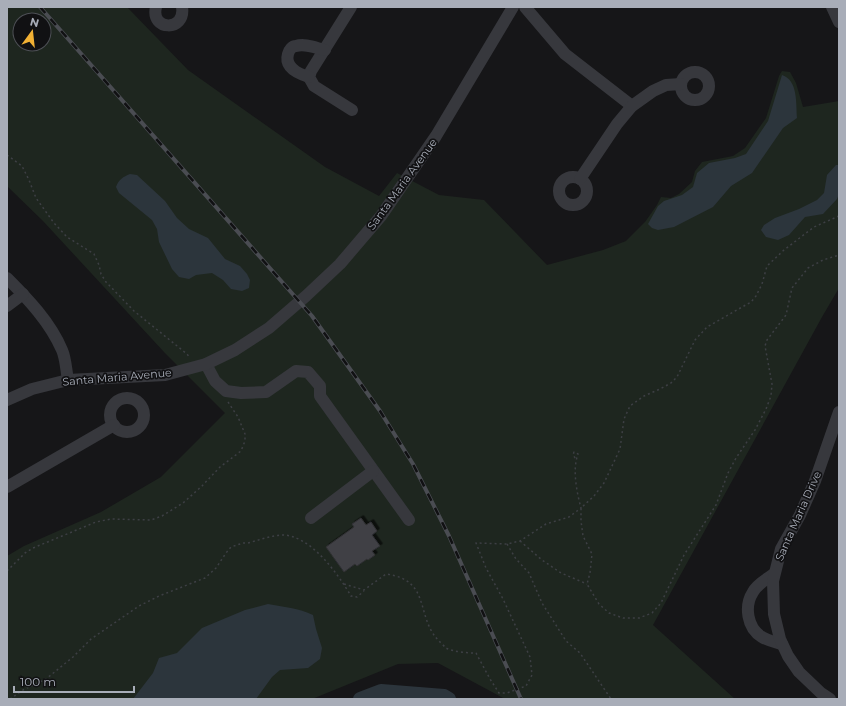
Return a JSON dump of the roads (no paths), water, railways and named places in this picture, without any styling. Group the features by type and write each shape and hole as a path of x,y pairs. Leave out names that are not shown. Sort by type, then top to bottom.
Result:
{"street":[{"path":"156,7 156,17 158,22 168,26 174,25 182,18 182,7"},
{"path":"309,77 311,71 351,7"},
{"name":"Santa Maria Avenue","path":"7,400 32,389 68,380 165,375 201,366 234,350 269,328 306,296 345,258 381,216 436,136 513,7"},
{"path":"525,7 565,54 632,106"},
{"path":"832,7 839,22"},
{"path":"325,50 304,45 295,46 289,50 287,57 289,66 298,74 309,77 314,86 352,110"},
{"path":"580,180 616,124 632,106 653,91 666,85 681,84"},
{"path":"7,278 23,294 47,323 62,351 68,380"},
{"path":"7,306 23,294"},
{"path":"201,366 226,391 241,393 266,392 296,372 308,372 320,386 320,396 409,520"},
{"name":"Santa Maria Drive","path":"830,699 799,672 782,644 774,614 773,581 781,549 815,482 839,412"},
{"path":"7,487 114,425"},
{"path":"310,518 374,471"},
{"path":"774,574 753,591 749,603 748,617 750,624 760,636 782,644"}],"waterway":[{"path":"360,699 381,691 444,696 449,699"}],"railway":[{"path":"40,7 312,316 380,411 413,464 449,536 521,699"}]}
